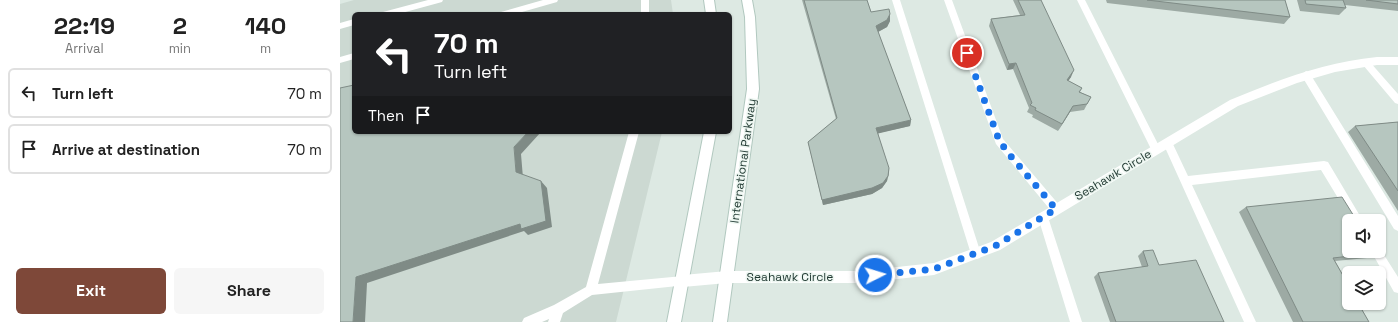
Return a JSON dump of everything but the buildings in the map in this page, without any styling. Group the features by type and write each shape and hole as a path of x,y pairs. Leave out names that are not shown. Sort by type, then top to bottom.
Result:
{"street":[{"path":"709,0 711,12"},
{"name":"International Parkway","path":"720,322 753,89 750,17 747,0"},
{"name":"Seahawk Circle","path":"682,281 727,277 867,276 934,269 995,246 1234,103 1306,75 1348,65 1385,60 1398,61"},
{"path":"674,322 710,134"}],"lane":[{"path":"394,12 439,0"},
{"path":"511,12 554,0"},
{"path":"645,0 646,12"},
{"path":"896,0 976,254"},
{"path":"948,0 999,140 1008,153 1056,209"},
{"path":"1080,0 1156,150"},
{"path":"340,26 352,23"},
{"path":"340,60 352,57"},
{"path":"1366,63 1398,100"},
{"path":"1306,75 1398,226"},
{"path":"591,290 633,134"},
{"path":"1168,142 1250,322"},
{"path":"1185,181 1324,165 1354,214"},
{"path":"1043,217 1076,322"},
{"path":"1380,258 1398,288"},
{"path":"528,322 558,309 591,290 682,281"},
{"path":"554,322 558,309"}],"shaded area":[{"path":"354,0 671,0 673,12 352,12 352,134 662,134 616,322 340,322 340,4"}],"route":[{"path":"875,275 934,269 995,246 1056,209 1008,153 999,140 967,53"}]}
